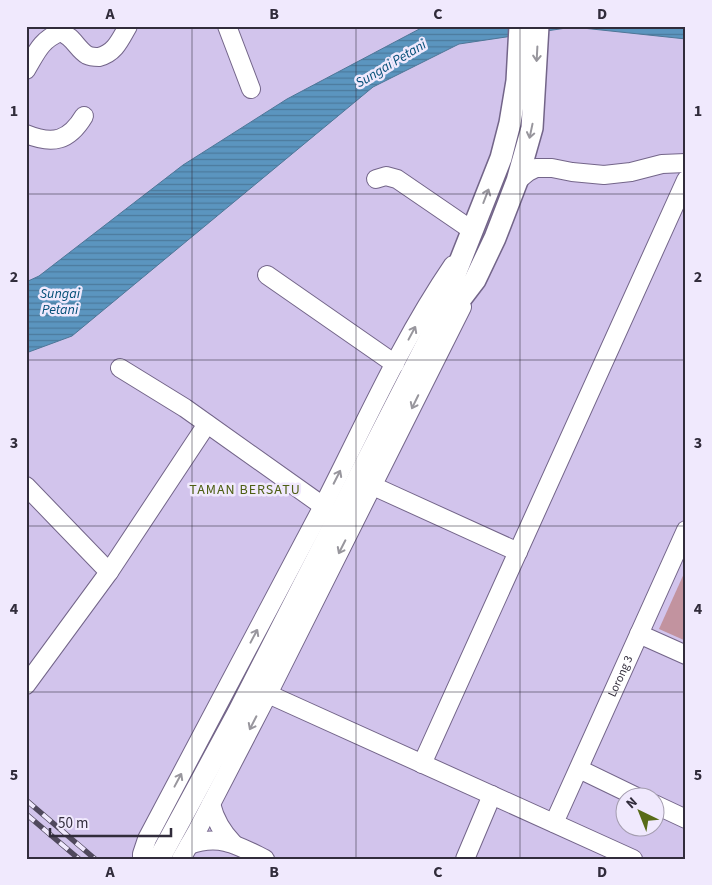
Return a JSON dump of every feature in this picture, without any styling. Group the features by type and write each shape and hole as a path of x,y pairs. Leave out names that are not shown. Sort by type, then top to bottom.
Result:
{"street":[{"path":"26,70 42,44 51,36 60,32 67,34 88,56 95,58 109,54 118,44 128,26"},
{"path":"227,26 251,88"},
{"path":"185,852 268,694 495,238 517,181 532,128 520,26"},
{"path":"159,859 238,714 429,340 501,158 510,123 526,82 538,26"},
{"path":"26,134 37,138 54,140 64,137 76,129 84,116"},
{"path":"517,181 536,168 552,168 604,175 630,172 662,164 686,163"},
{"path":"376,179 386,176 397,179 473,231"},
{"path":"422,764 686,180"},
{"path":"142,859 147,838 323,506 395,364 432,296 453,264 464,254"},
{"path":"267,275 395,364"},
{"path":"429,340 475,280"},
{"path":"120,368 185,408 323,506"},
{"path":"26,685 110,572 207,424"},
{"path":"26,486 110,572"},
{"path":"372,486 518,552"},
{"name":"Lorong 3","path":"554,823 686,530"},
{"path":"639,634 686,655"},
{"path":"268,694 626,857"},
{"path":"578,769 619,788"},
{"path":"465,859 492,795"},
{"path":"211,804 214,816 225,835 234,843 265,859"},
{"path":"664,809 686,819"},
{"path":"185,852 211,840 234,843"}],"shaded area":[{"path":"686,569 686,641 659,629"}],"water":[{"name":"Sungai Petani","path":"425,26 686,26 686,39 573,27 459,44 373,87 72,336 26,353 26,282 39,276 183,165 287,99"}],"railway":[{"path":"26,800 95,859"},
{"path":"26,814 79,859"}],"district":[{"name":"TAMAN BERSATU","path":"245,490"}]}
